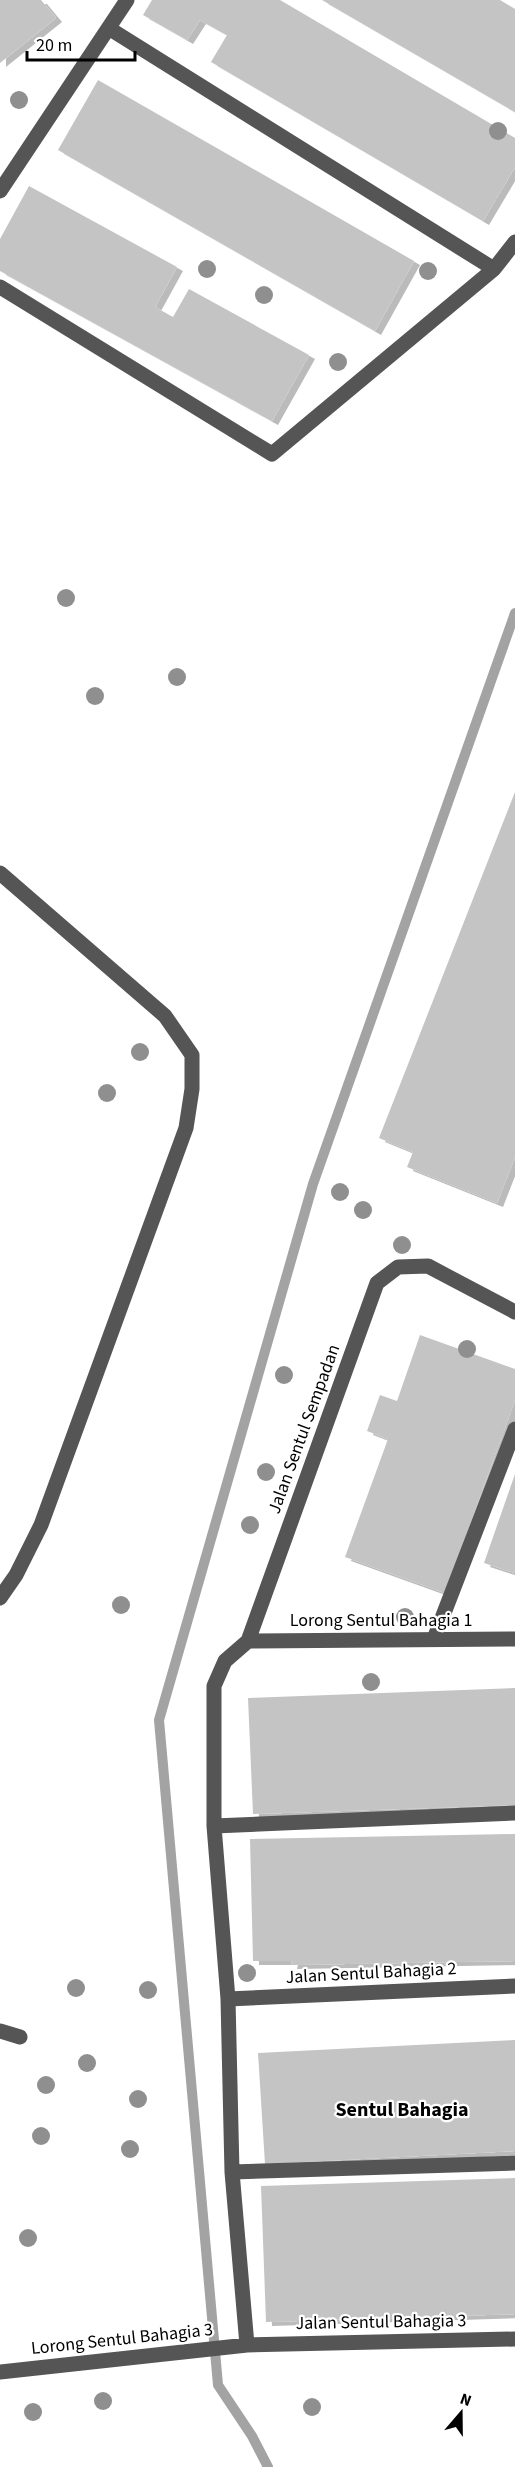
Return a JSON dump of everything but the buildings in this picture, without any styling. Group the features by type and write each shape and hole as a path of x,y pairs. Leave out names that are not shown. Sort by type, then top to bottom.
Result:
{"street":[{"path":"0,191 110,29 127,0"},
{"path":"110,29 494,269"},
{"path":"0,287 272,454 494,269 515,242"},
{"path":"0,873 165,1016 192,1055 192,1089 186,1128 41,1525 16,1575 0,1598"},
{"name":"Jalan Sentul Sempadan","path":"248,1641 377,1283 398,1267 428,1266 515,1312"},
{"path":"434,1639 515,1429"},
{"name":"Lorong Sentul Bahagia 1","path":"248,1641 515,1639"},
{"path":"239,2346 228,1999 214,1826 214,1686 225,1661 248,1641"},
{"path":"214,1826 515,1813"},
{"name":"Jalan Sentul Bahagia 2","path":"228,1999 515,1986"},
{"path":"0,2031 20,2037"},
{"path":"232,2172 515,2163"},
{"name":"Jalan Sentul Bahagia 3","path":"239,2346 515,2339"},
{"name":"Lorong Sentul Bahagia 3","path":"0,2372 239,2346"}],"waterway":[{"path":"268,2467 252,2436 218,2385 159,1720 313,1184 515,613"}],"district":[{"name":"Sentul Bahagia","path":"402,2110"}]}
